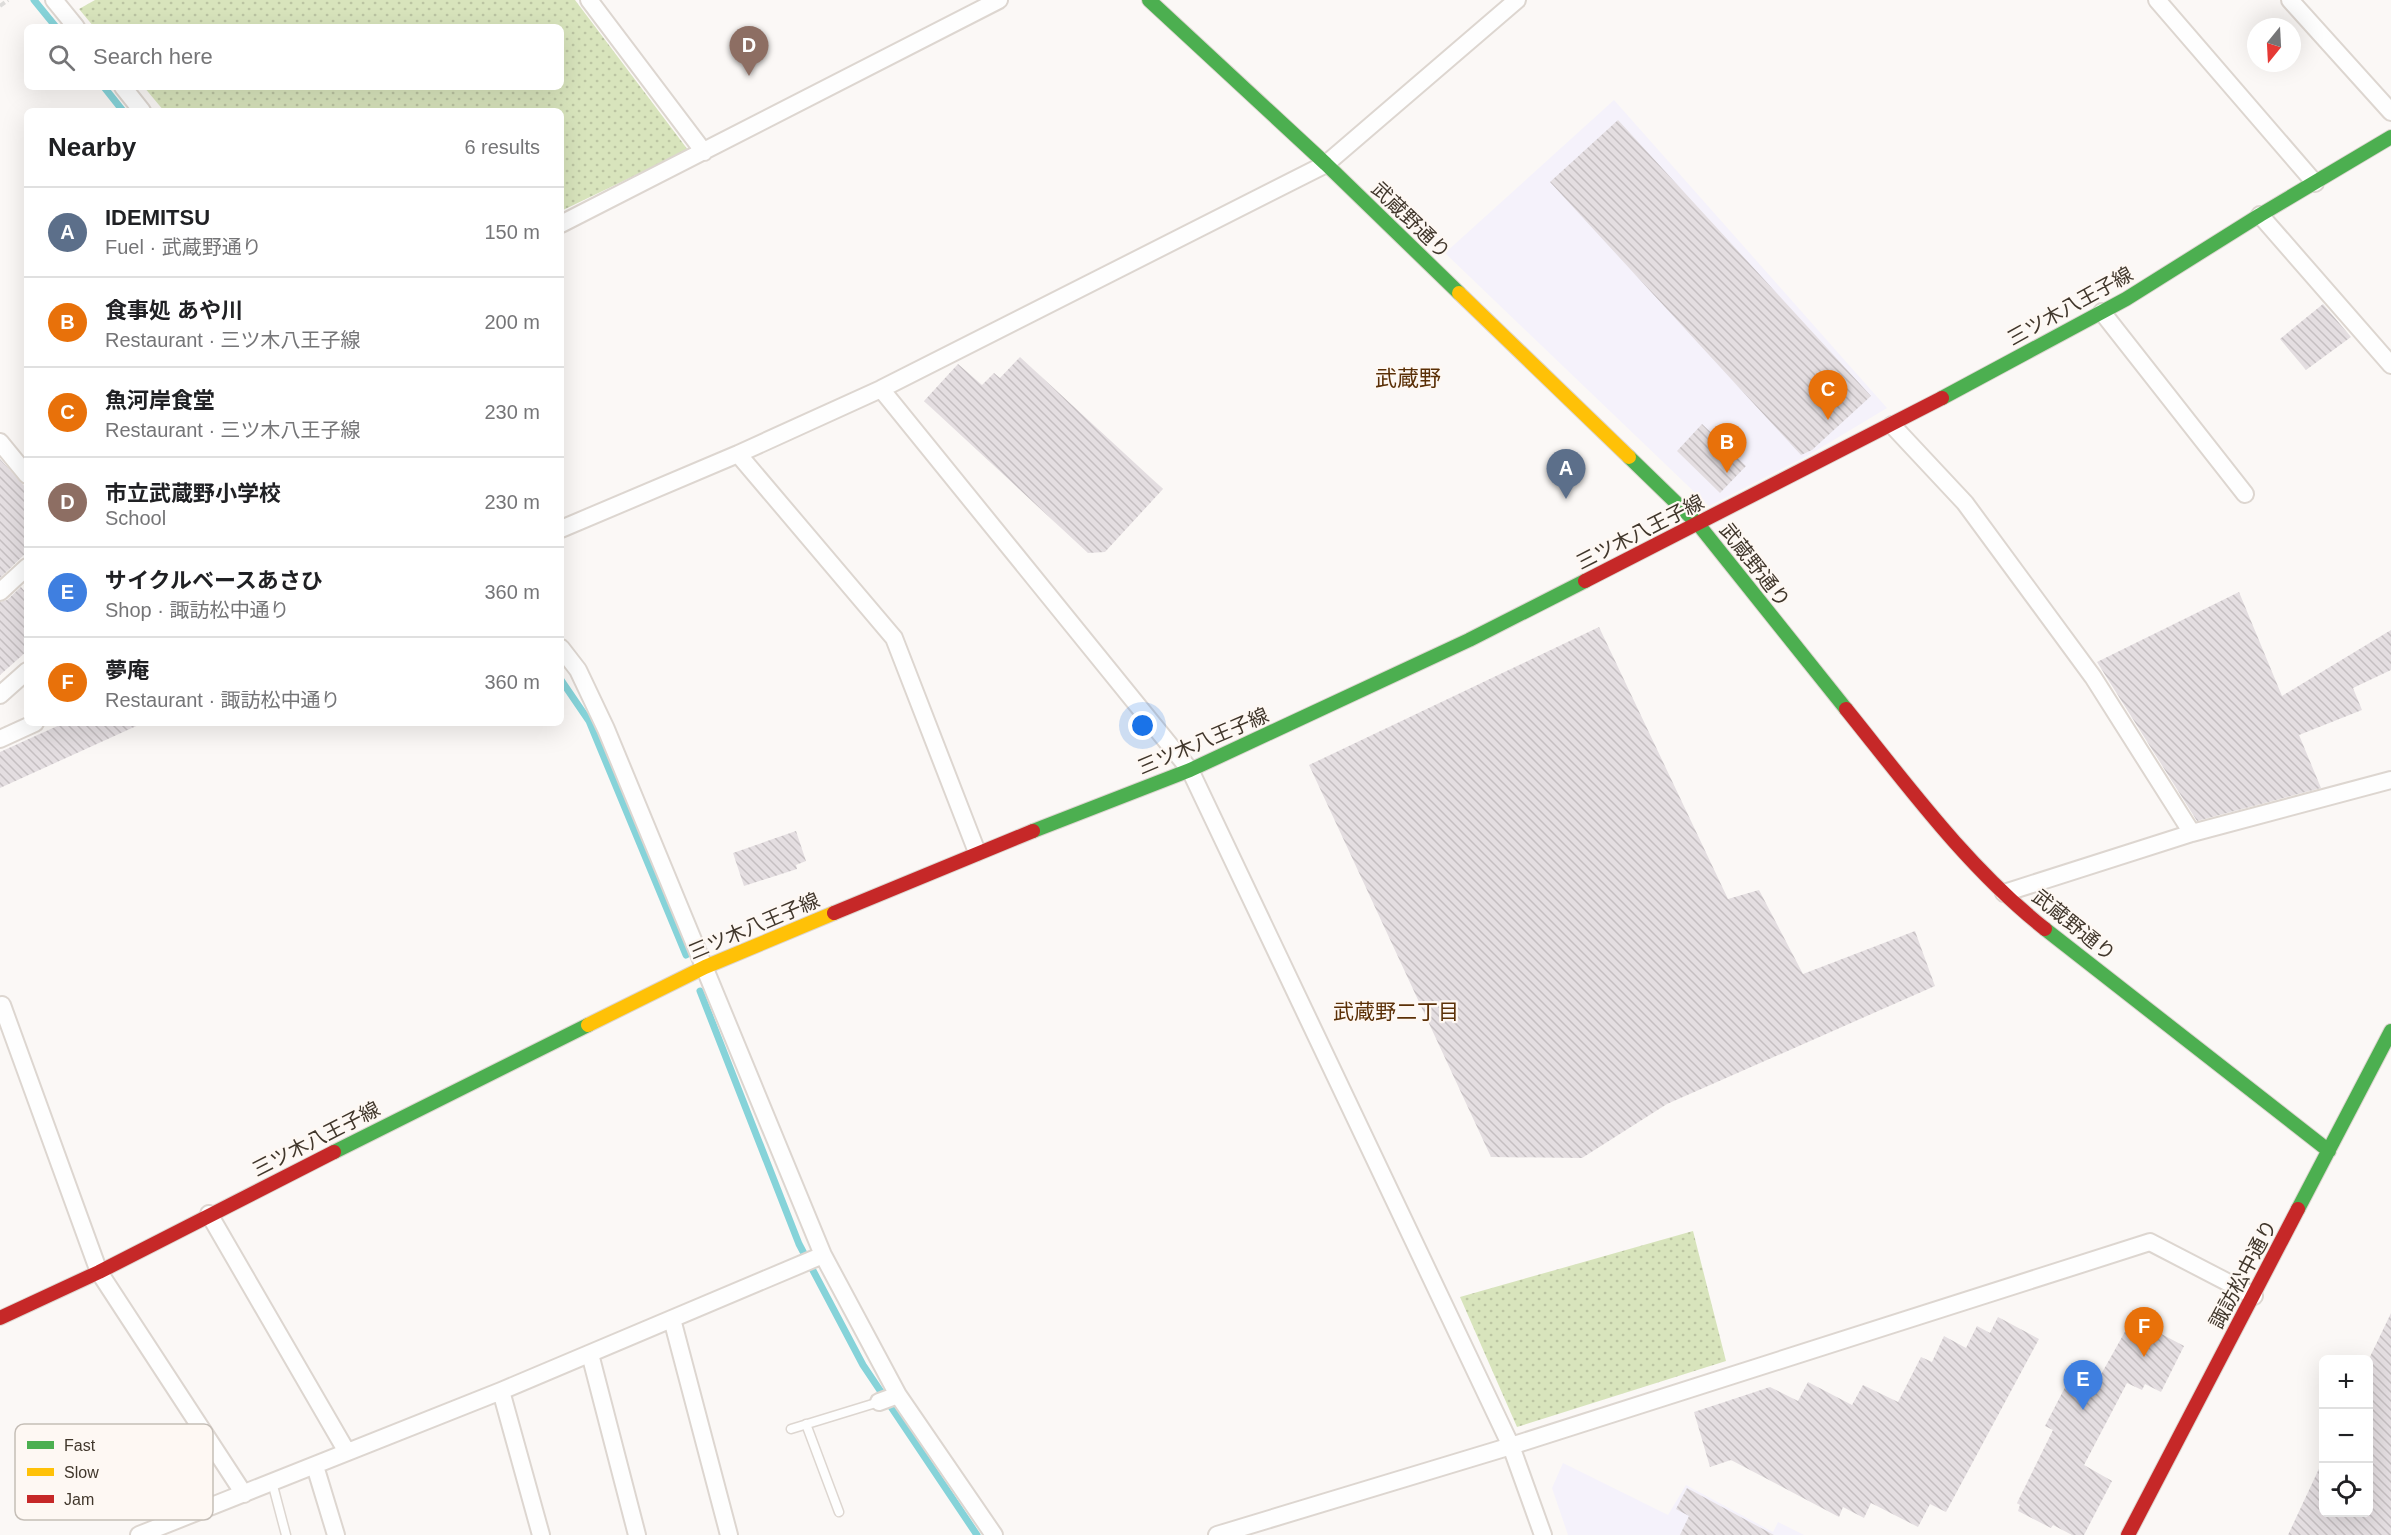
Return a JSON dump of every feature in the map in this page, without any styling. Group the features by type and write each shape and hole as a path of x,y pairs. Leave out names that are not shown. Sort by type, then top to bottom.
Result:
{"main road":[{"name":"武蔵野通り","path":"1149,0 1326,164 1698,524 1937,823 2004,893 2145,1008 2329,1151"},
{"name":"三ツ木八王子線","path":"0,1318 99,1272 209,1214 705,967 977,852 1190,770 1469,640 1892,425 2102,312 2391,137"},
{"name":"諏訪松中通り","path":"2128,1535 2391,1031"}],"street":[{"path":"589,0 704,152"},
{"path":"564,222 999,0"},
{"path":"564,528 738,454 881,388 1326,164 1517,0"},
{"path":"2157,0 2315,183"},
{"path":"2290,0 2391,112"},
{"path":"61,2 74,24"},
{"path":"125,90 140,108"},
{"path":"2260,215 2391,366"},
{"path":"2102,312 2245,495"},
{"path":"881,388 1190,770 1510,1446 1543,1535"},
{"path":"1892,425 1972,512 2093,676 2192,833"},
{"path":"0,442 24,471"},
{"path":"738,454 894,638 977,852"},
{"path":"0,592 24,570"},
{"path":"564,652 578,670 606,729 705,967 820,1256 890,1398 994,1535"},
{"path":"0,695 24,674"},
{"path":"0,739 28,726"},
{"path":"2004,893 2192,833 2391,780"},
{"path":"2,1005 99,1272 198,1424"},
{"path":"209,1214 347,1452"},
{"path":"1217,1535 1510,1446 2150,1242 2254,1296"},
{"path":"213,1507 501,1391 820,1256"},
{"path":"672,1319 729,1535"},
{"path":"590,1354 637,1535"},
{"path":"501,1391 541,1535"},
{"path":"213,1447 244,1494"},
{"path":"315,1466 336,1535"},
{"path":"146,1534 180,1520"}],"lane":[{"path":"791,1429 890,1398"},
{"path":"806,1424 839,1512"},
{"path":"272,1482 286,1535"}],"path":[{"path":"0,6 8,0"}],"shaded area":[{"path":"1614,100 1887,408 1807,456 1709,506 1445,253"},
{"path":"1563,1463 1668,1515 1686,1485 1773,1532 1778,1522 1804,1535 1568,1535 1552,1488"}],"green space":[{"path":"95,0 575,0 688,150 564,210 564,108 162,108 146,90 564,90 564,24 92,24 79,9"},
{"path":"1693,1231 1726,1361 1517,1427 1460,1297"}],"building":[{"path":"1618,120 1871,396 1812,450 1801,455 1550,182"},
{"path":"2323,304 2351,337 2306,370 2280,339"},
{"path":"1020,357 1163,489 1105,552 1088,553 924,401 958,364 982,385 994,373 1000,378"},
{"path":"1702,424 1746,466 1720,493 1677,451"},
{"path":"0,459 24,486 24,555 0,578"},
{"path":"21,587 24,590 24,654 0,675 0,602 7,600"},
{"path":"2239,592 2282,696 2391,630 2391,670 2353,688 2362,710 2299,735 2321,788 2197,821 2097,662"},
{"path":"1599,627 1728,899 1759,890 1803,974 1915,931 1935,986 1667,1104 1582,1158 1491,1157 1309,765"},
{"path":"57,726 136,726 0,788 0,752"},
{"path":"796,831 806,861 796,865 797,869 744,886 733,853"},
{"path":"2391,1313 2391,1535 2288,1535 2319,1469 2319,1517 2373,1517 2373,1355 2371,1355"},
{"path":"1998,1317 2039,1339 1946,1512 1930,1504 1918,1527 1871,1503 1864,1518 1843,1507 1839,1517 1731,1460 1710,1467 1694,1412 1770,1387 1798,1401 1808,1382 1852,1405 1863,1385 1898,1402 1921,1357 1932,1362 1944,1336 1966,1348 1977,1326 1990,1333"},
{"path":"2131,1321 2138,1324 2139,1322 2184,1346 2161,1392 2145,1384 2142,1390 2127,1383 2084,1465 2112,1481 2084,1535 2072,1535 2053,1525 2051,1528 2018,1511 2020,1505 2017,1503 2053,1430 2045,1426 2076,1366 2099,1378"},
{"path":"1687,1488 1774,1535 1680,1535 1689,1516 1676,1509"}],"waterway":[{"path":"34,0 54,24"},
{"path":"106,90 121,108"},
{"path":"564,684 589,721 686,955"},
{"path":"700,991 799,1244 863,1365 977,1535"}],"traffic: fast":[{"path":"1149,0 1326,164 1459,293"},
{"path":"1942,398 2126,299 2391,137"},
{"path":"1629,457 1698,524 1846,709"},
{"path":"1033,831 1190,770 1469,640 1585,581"},
{"path":"2045,929 2329,1151"},
{"path":"334,1152 588,1025"},
{"path":"2298,1209 2391,1031"}],"traffic: slow":[{"path":"1459,293 1629,457"},
{"path":"588,1025 705,967 834,913"}],"traffic: jam":[{"path":"1585,581 1942,398"},
{"path":"1846,709 1964,852 2017,905 2045,929"},
{"path":"834,913 1033,831"},
{"path":"0,1318 99,1272 334,1152"},
{"path":"2128,1535 2298,1209"}],"place":[{"name":"市立武蔵野小学校","path":"749,76"},
{"name":"魚河岸食堂","path":"1828,420"},
{"name":"食事処 あや川","path":"1727,473"},
{"name":"IDEMITSU","path":"1566,499"},
{"name":"夢庵","path":"2144,1357"},
{"name":"サイクルベースあさひ","path":"2083,1410"}],"district":[{"name":"武蔵野","path":"1408,378"},
{"name":"武蔵野二丁目","path":"1396,1011"}]}
